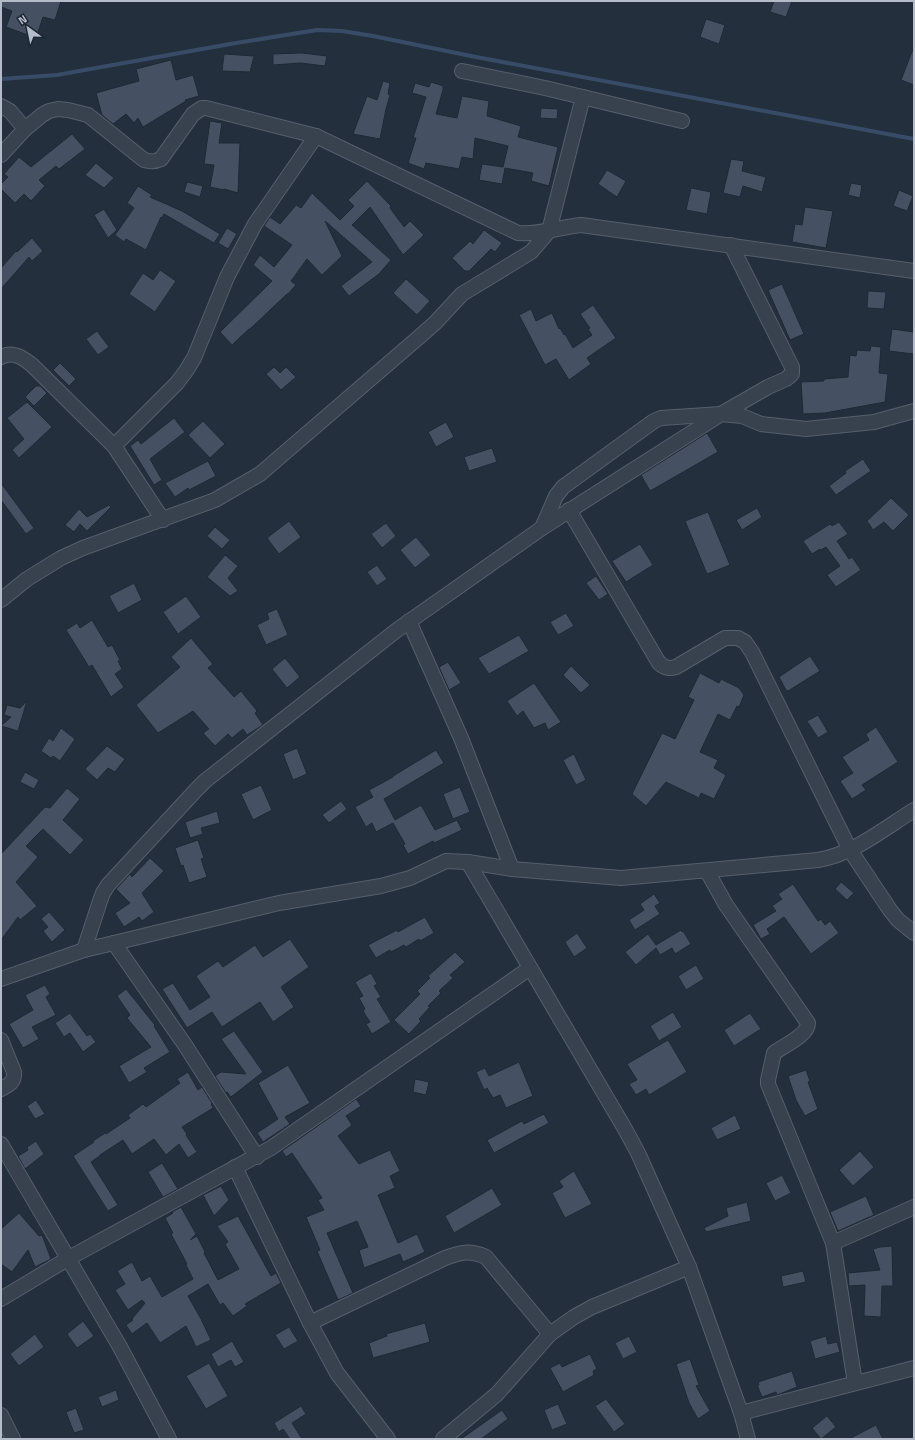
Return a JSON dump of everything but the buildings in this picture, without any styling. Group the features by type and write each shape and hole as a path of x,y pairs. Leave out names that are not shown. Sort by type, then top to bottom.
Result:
{"street":[{"path":"462,71 583,97 682,121"},
{"path":"1,600 28,579 60,558 83,548 215,500 260,474 435,323 462,294 531,252 548,231 583,97"},
{"path":"1,106 10,111 25,129"},
{"path":"1,155 25,129 42,115 49,110 58,109 88,115 144,160 156,162 161,159 192,114 202,108 213,109 316,136 518,233 527,234 581,225 914,271"},
{"path":"114,446 177,383 186,371 194,358 227,277 255,224 316,136"},
{"path":"84,950 103,893 108,885 197,789 391,635 542,528 721,414 768,386 786,379 792,374 792,367 731,245"},
{"path":"1,357 10,354 18,355 32,364 114,446 163,520"},
{"path":"542,528 556,496 563,487 654,421 661,418 721,414 742,416 761,424 806,429 874,422 914,411"},
{"path":"569,510 664,667 670,669 676,667 725,638 738,638 745,642 752,652 850,850 890,910 898,920 914,933"},
{"path":"410,621 460,738 512,869"},
{"path":"1,979 84,950 279,903 382,886 410,878 446,861 468,862 512,869 621,878 825,859 835,857 850,850 914,810"},
{"path":"468,862 638,1153 689,1267 741,1414 748,1439"},
{"path":"707,871 726,905 808,1023 808,1028 803,1034 774,1053 768,1080 794,1149 833,1243 855,1383"},
{"path":"114,943 185,1045 257,1157"},
{"path":"1,1299 69,1258 235,1167 257,1157 530,968"},
{"path":"1,1040 14,1072 14,1077 12,1082 1,1090"},
{"path":"1,1144 120,1347 169,1439"},
{"path":"235,1167 310,1323 337,1373 388,1439"},
{"path":"833,1243 914,1207"},
{"path":"310,1323 445,1258 468,1252 486,1257 550,1334"},
{"path":"444,1439 497,1394 550,1334 574,1316 689,1267"},
{"path":"741,1414 914,1368"},
{"path":"1,1415 13,1439"}],"waterway":[{"path":"1,79 57,75 317,30 342,31 914,139"}]}
